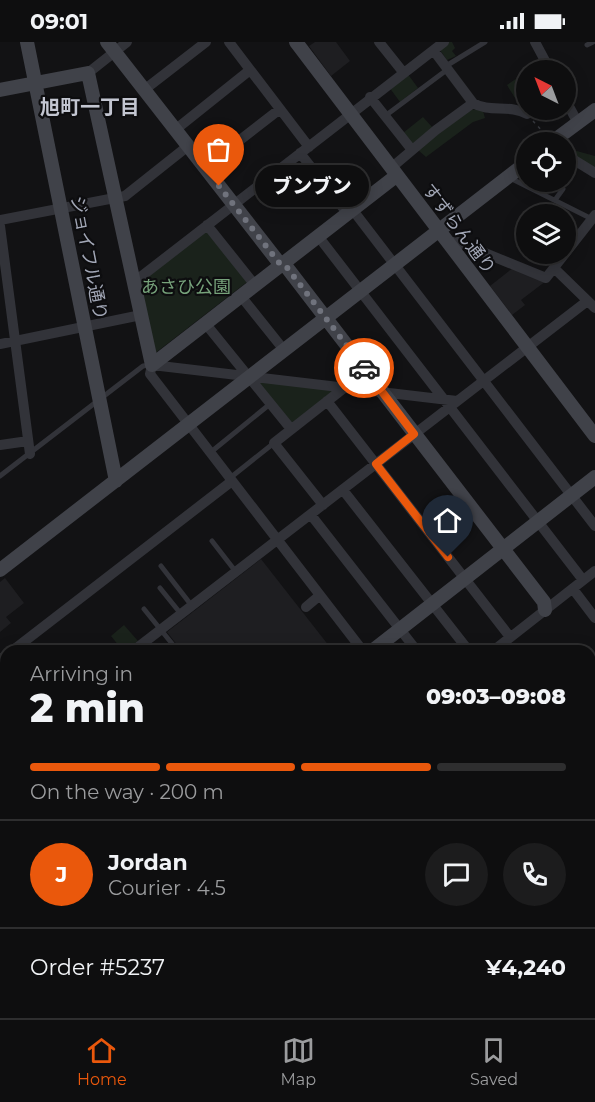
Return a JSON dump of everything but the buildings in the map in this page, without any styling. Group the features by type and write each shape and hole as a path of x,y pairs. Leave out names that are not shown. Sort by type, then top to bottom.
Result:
{"street":[{"name":"ジョイフル通り","path":"27,42 116,481"},
{"path":"0,90 88,73 111,47 127,42"},
{"path":"144,90 206,42"},
{"path":"229,42 280,109 305,150 350,211 395,265 595,526"},
{"name":"すずらん通り","path":"296,42 595,436"},
{"path":"379,42 402,72"},
{"path":"134,282 402,72 444,42"},
{"path":"535,42 545,60"},
{"path":"111,47 280,264 285,265 322,321 501,552 544,602 545,610"},
{"path":"434,51 474,103 483,107 516,110"},
{"path":"175,130 250,70"},
{"path":"88,73 152,365 150,374 358,645"},
{"path":"370,97 412,150"},
{"path":"152,365 350,211 394,172 412,150 474,103"},
{"path":"204,168 280,109"},
{"path":"566,132 595,110"},
{"path":"576,119 578,123"},
{"path":"0,220 125,196 188,147"},
{"path":"576,162 595,174"},
{"path":"0,570 360,291 395,265 443,237 516,171"},
{"path":"443,237 546,278 593,217"},
{"path":"207,225 254,284"},
{"path":"0,226 30,454"},
{"path":"318,236 450,402 538,522 584,580"},
{"path":"141,645 411,437 450,402 484,381 590,305 555,268"},
{"path":"240,295 284,350"},
{"path":"0,344 141,315"},
{"path":"205,323 291,429"},
{"path":"152,365 450,402"},
{"path":"323,506 274,443 344,388"},
{"path":"327,401 510,637"},
{"path":"0,445 28,441"},
{"path":"380,645 595,477"},
{"path":"20,645 231,479"},
{"path":"343,489 464,645"},
{"path":"311,515 412,645"},
{"path":"500,645 595,571"},
{"path":"573,589 595,618"},
{"path":"306,607 320,596"}],"lane":[{"path":"385,116 485,42"},
{"path":"587,45 594,42"},
{"path":"508,177 593,217"},
{"path":"555,200 561,192"},
{"path":"0,476 143,366 152,365"},
{"path":"210,452 271,404"},
{"path":"231,479 274,443"},
{"path":"212,541 236,572"},
{"path":"161,566 168,569 192,606"},
{"path":"160,588 181,614"},
{"path":"144,609 173,645"}],"shaded area":[{"path":"315,42 336,42 350,61 331,76 309,46"},
{"path":"514,267 546,281 521,300 525,305 512,315 490,286"},
{"path":"261,559 328,645 177,645 167,632"},
{"path":"5,578 24,603 6,617 11,623 0,632 0,582"}],"green space":[{"path":"445,42 452,42 455,48 452,51 456,56 447,60 440,50"},
{"path":"407,73 418,88 400,102 389,87"},
{"path":"516,79 515,98 507,85"},
{"path":"469,110 483,111 485,118 473,122 426,157 418,150"},
{"path":"423,117 433,128 412,144 403,133"},
{"path":"576,151 595,156 595,173 576,161"},
{"name":"あさひ公園","path":"207,230 247,282 154,354 140,281"},
{"path":"260,381 337,389 294,425 257,383"},
{"path":"124,625 138,641 132,645 118,645 111,636"}],"way so far":[{"path":"219,186 280,264 285,265 364,368"}],"place":[{"name":"ブンブン","path":"219,186"}],"district":[{"name":"旭町一丁目","path":"90,107"}],"route":[{"path":"364,368 414,434 376,464 448,557"}]}
